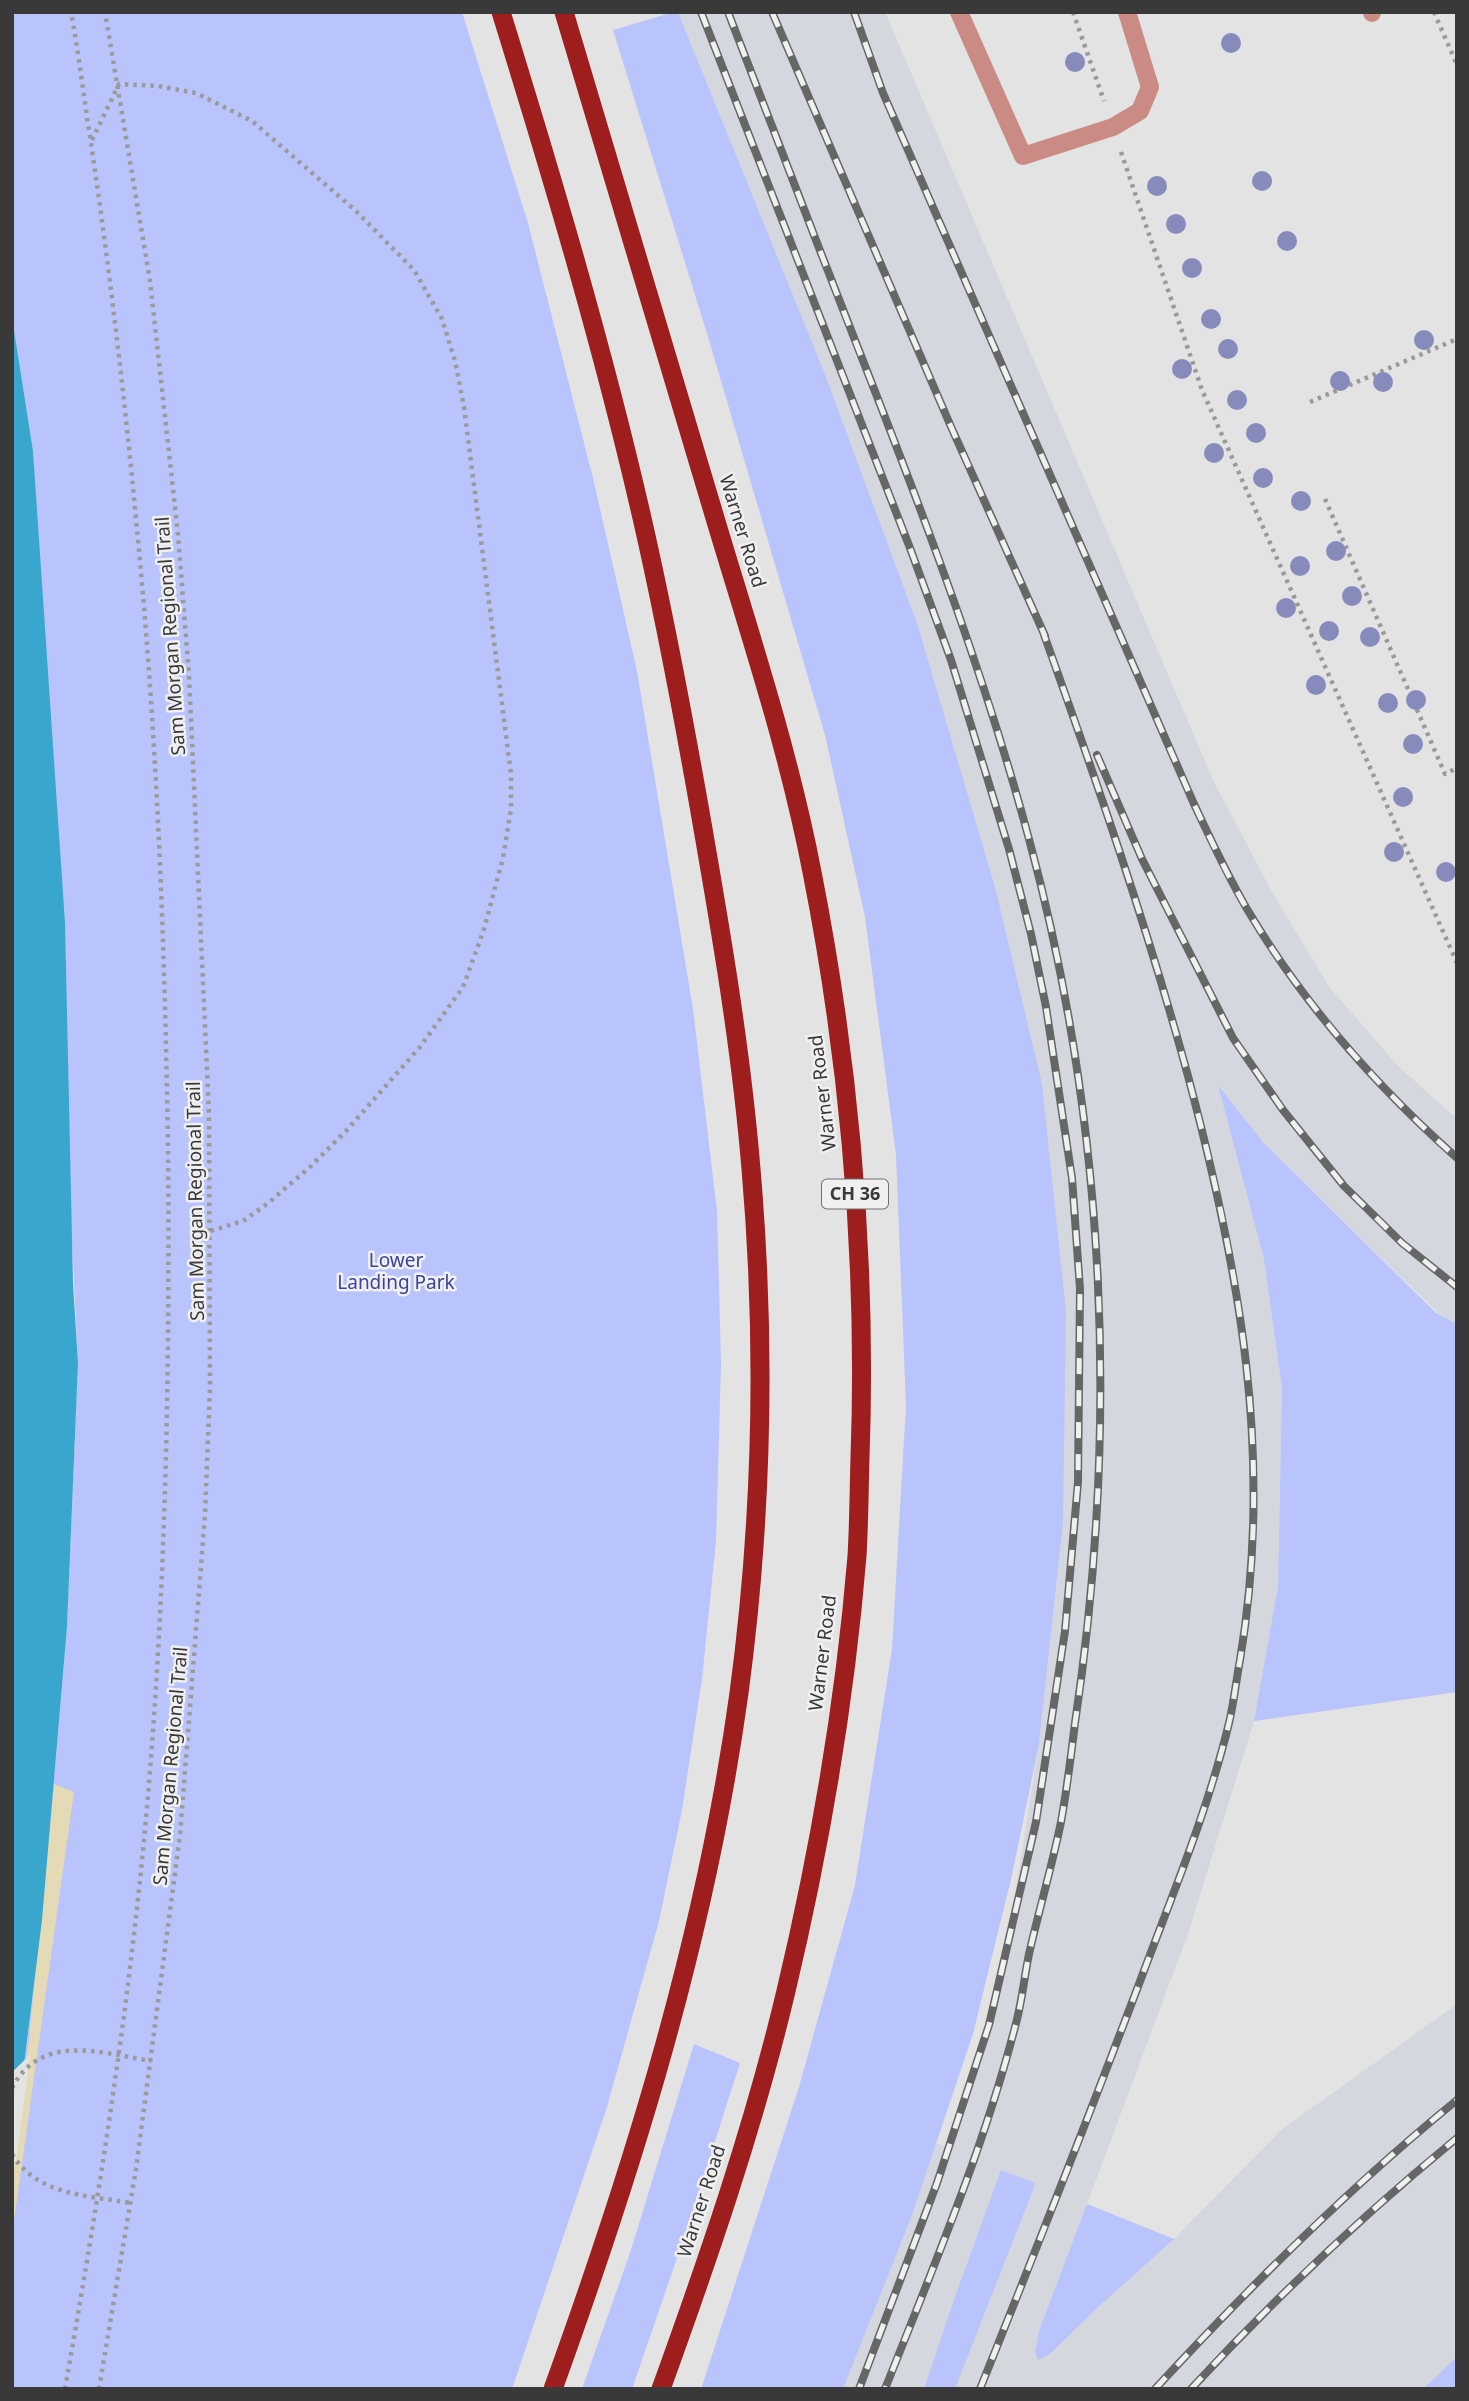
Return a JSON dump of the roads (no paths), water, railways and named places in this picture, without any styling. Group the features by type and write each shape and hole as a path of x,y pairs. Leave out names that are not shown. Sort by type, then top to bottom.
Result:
{"highway":[{"path":"501,12 545,154 600,351 642,519 678,688 736,1040 751,1170 759,1302 760,1429 752,1562 739,1691 716,1829 698,1919 676,2007 626,2178 553,2389"},
{"name":"Warner Road","path":"564,12 769,698 811,868 842,1062 853,1159 862,1292 862,1419 857,1554 840,1701 818,1841 785,1995 762,2080 710,2246 661,2389"}],"lane":[{"path":"958,12 1023,156 1113,127 1140,111 1150,88 1127,12"}],"railway":[{"path":"701,12 910,548 951,660 1009,849 1046,1007 1072,1178 1080,1289 1078,1482 1065,1631 1036,1822 989,2025 937,2183 859,2389"},
{"path":"728,12 939,559 1013,782 1055,948 1075,1058 1089,1168 1098,1279 1100,1390 1097,1501 1089,1612 1061,1822 1029,1954 1017,2018 988,2119 956,2210 885,2389"},
{"path":"772,12 952,429 1045,636"},
{"path":"854,12 883,93 1219,857 1268,943 1316,1010 1369,1072 1457,1158"},
{"path":"980,2389 1122,2028 1211,1788 1229,1723 1240,1660 1250,1585 1254,1511 1246,1365 1236,1293 1207,1149 1138,907 1042,629"},
{"path":"1097,755 1142,859 1233,1038 1283,1110 1344,1186 1402,1243 1457,1287"},
{"path":"1155,2389 1301,2239 1377,2168 1457,2100"},
{"path":"1191,2389 1320,2259 1387,2197 1457,2138"}],"park label":[{"name":"Lower Landing Park","path":"396,1271"}]}
